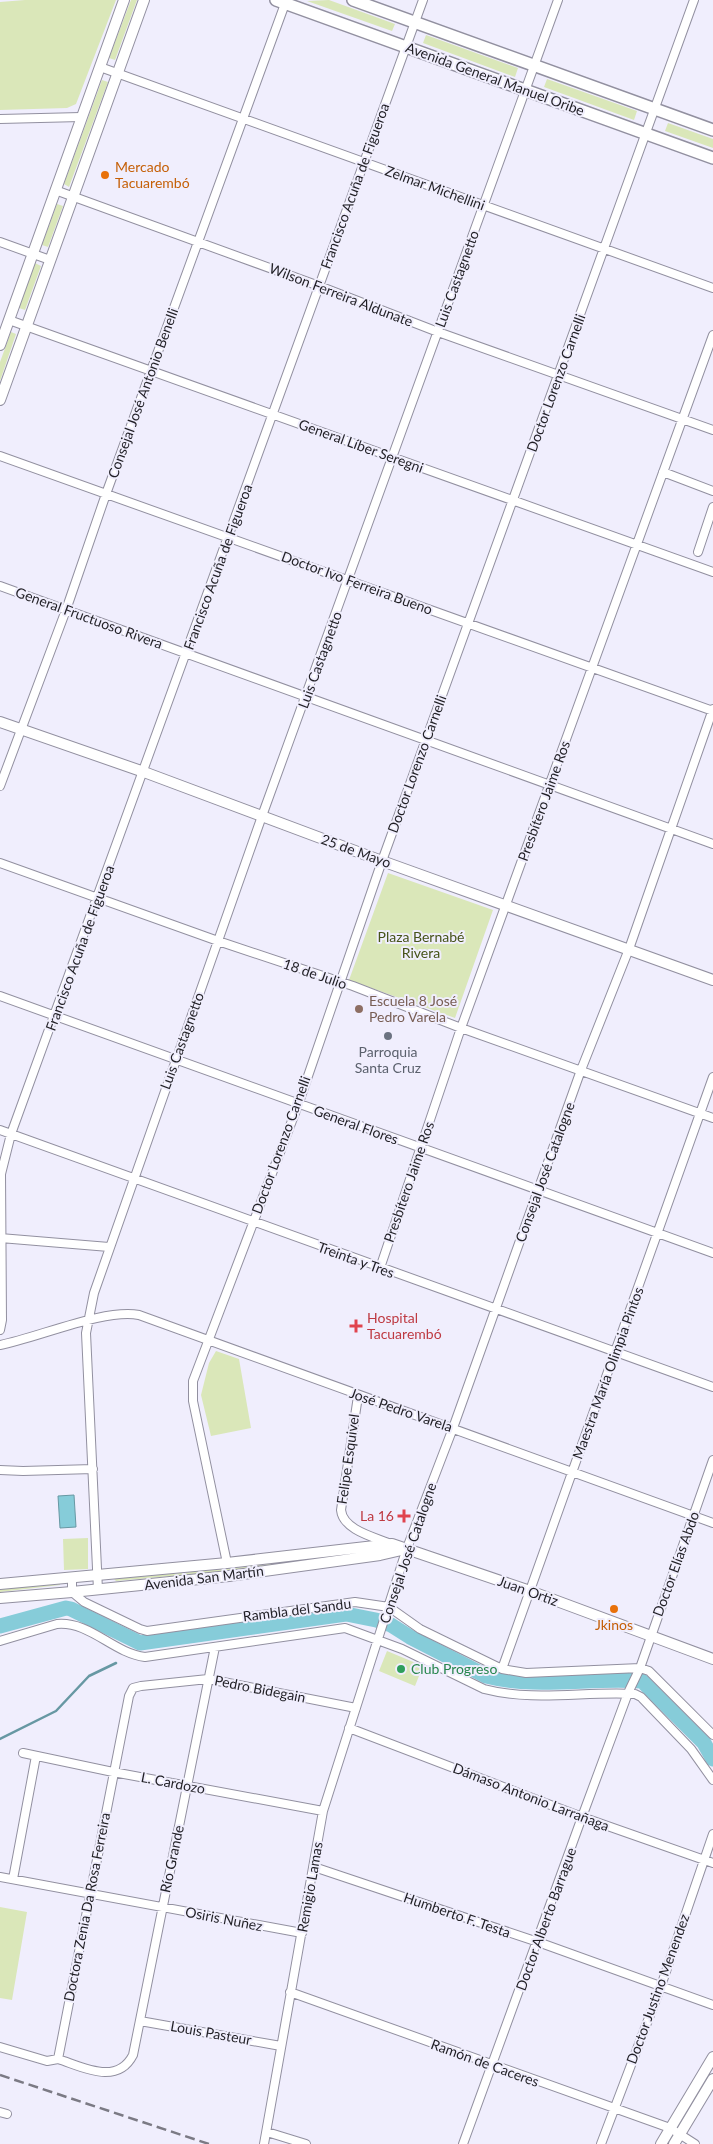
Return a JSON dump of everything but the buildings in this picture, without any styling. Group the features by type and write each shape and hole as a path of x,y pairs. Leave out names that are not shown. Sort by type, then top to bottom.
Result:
{"main road":[{"name":"Avenida General Manuel Oribe","path":"353,0 713,130"},
{"name":"Avenida General Manuel Oribe","path":"283,1 713,158"}],"street":[{"path":"0,345 124,0"},
{"path":"0,400 144,0"},
{"name":"Francisco Acuña de Figueroa","path":"0,1330 2,1320 1,1174 12,1134 423,0"},
{"name":"Luis Castagnetto","path":"98,1590 86,1333 94,1293 262,816 558,0"},
{"name":"Doctor Lorenzo Carnelli","path":"227,1563 192,1391 193,1381 298,1105 382,861 694,0"},
{"name":"Consejal José Antonio Benelli","path":"0,786 66,610 106,494 153,371 244,119 283,1"},
{"name":"Zelmar Michellini","path":"100,67 713,288"},
{"path":"0,119 81,117"},
{"name":"Wilson Ferreira Aldunate","path":"55,190 319,286 438,332 713,430"},
{"path":"0,242 50,260"},
{"name":"General Líber Seregni","path":"9,320 713,572"},
{"name":"Presbítero Jaime Ros","path":"380,1268 461,1028 713,335"},
{"name":"Doctor Ivo Ferreira Bueno","path":"0,456 713,710"},
{"path":"663,472 713,491"},
{"path":"698,552 713,507"},
{"name":"General Fructuoso Rivera","path":"0,586 713,844"},
{"name":"Consejal José Catalogne","path":"379,1638 407,1548 581,1070 629,949 713,710"},
{"name":"25 de Mayo","path":"0,722 144,772 382,861 713,980"},
{"name":"18 de Julio","path":"0,863 339,982 461,1028 713,1118"},
{"name":"General Flores","path":"0,996 713,1253"},
{"name":"Maestra María Olimpia Pintos","path":"502,1669 659,1234 699,1113 713,1077"},
{"name":"Treinta y Tres","path":"0,1130 713,1387"},
{"path":"1,1238 109,1247"},
{"name":"José Pedro Varela","path":"0,1345 88,1321 131,1313 713,1523"},
{"name":"Felipe Esquivel","path":"344,1522 341,1510 358,1396"},
{"name":"Doctor Elías Abdo","path":"630,1690 713,1460"},
{"path":"0,1470 23,1472 93,1469"},
{"name":"Juan Ortiz","path":"344,1522 363,1533 392,1544 713,1659"},
{"name":"Avenida San Martín","path":"0,1584 227,1563 392,1544"},
{"name":"Avenida San Martín","path":"0,1598 98,1590 248,1573 380,1555 407,1548"},
{"path":"72,1578 72,1592"},
{"name":"Rambla del Sandu","path":"72,1592 84,1602 147,1631 345,1602 389,1610 420,1629 502,1669 526,1673 638,1672"},
{"path":"0,1641 57,1624 76,1625 137,1656 145,1657 346,1628 379,1638 484,1689 494,1692 530,1696 630,1690 641,1697 695,1754 713,1780"},
{"name":"Remigio Lamas","path":"264,2144 323,1811 379,1638"},
{"name":"Río Grande","path":"58,2059 106,2073 123,2068 133,2055 215,1647"},
{"path":"638,1672 649,1671 713,1736"},
{"name":"Pedro Bidegain","path":"134,1688 208,1679 356,1708"},
{"name":"Doctora Zenia Da Rosa Ferreira","path":"58,2059 113,1772 129,1696 134,1688"},
{"name":"Doctor Alberto Barrague","path":"463,2144 630,1690"},
{"name":"Dámaso Antonio Larrañaga","path":"350,1728 582,1817 713,1864"},
{"name":"L. Cardozo","path":"23,1753 113,1772 323,1811"},
{"path":"13,1879 36,1756"},
{"name":"Doctor Justino Menendez","path":"601,2144 661,1986 713,1834"},
{"name":"Humberto F. Testa","path":"314,1867 538,1942 713,2005"},
{"name":"Osiris Nuñez","path":"0,1877 302,1933"},
{"name":"Ramón de Caceres","path":"290,1992 492,2066 670,2128 695,2144"},
{"name":"Louis Pasteur","path":"140,2021 281,2046"},
{"path":"0,2046 47,2062 58,2059"},
{"path":"661,2144 713,2057"},
{"path":"674,2144 713,2079"},
{"path":"267,2132 306,2144"}],"green space":[{"path":"25,0 116,0 76,104 67,108 0,110 0,2"},
{"path":"131,0 137,0 115,60 109,58"},
{"path":"329,0 395,24 392,31 307,1"},
{"path":"426,35 518,68 515,77 423,43"},
{"path":"547,79 637,111 634,120 544,87"},
{"path":"102,80 108,82 69,187 64,184"},
{"path":"668,123 713,139 713,148 665,131"},
{"path":"57,204 63,206 48,247 42,245"},
{"path":"35,263 41,266 25,310 19,308"},
{"path":"11,332 16,334 0,381 0,362"},
{"name":"Plaza Bernabé Rivera","path":"388,873 493,910 455,1018 349,980"},
{"path":"216,1351 239,1359 251,1428 211,1436 201,1395 209,1363"},
{"path":"88,1538 88,1569 64,1570 63,1539"},
{"path":"373,1550 373,1552 236,1570 116,1581 114,1579 236,1568"},
{"path":"60,1585 0,1592 0,1589"},
{"name":"Club Progreso","path":"387,1651 423,1666 415,1686 379,1671"},
{"path":"0,1907 27,1912 12,2000 0,1998"}],"water":[{"path":"74,1495 76,1527 60,1528 58,1496"}],"waterway":[{"path":"0,1626 66,1608 140,1643 346,1614 391,1625 410,1637 486,1676 525,1682 642,1681 704,1743 713,1759"},
{"path":"0,1739 56,1711 89,1676 116,1663"}],"railway":[{"path":"0,2075 209,2144"}],"place":[{"name":"Mercado Tacuarembó","path":"105,175"},
{"name":"Escuela 8 José Pedro Varela","path":"359,1009"},
{"name":"Parroquia Santa Cruz","path":"388,1036"},
{"name":"Hospital Tacuarembó","path":"356,1326"},
{"name":"La 16","path":"404,1516"},
{"name":"Jkinos","path":"614,1609"},
{"name":"Club Progreso","path":"401,1669"}]}
